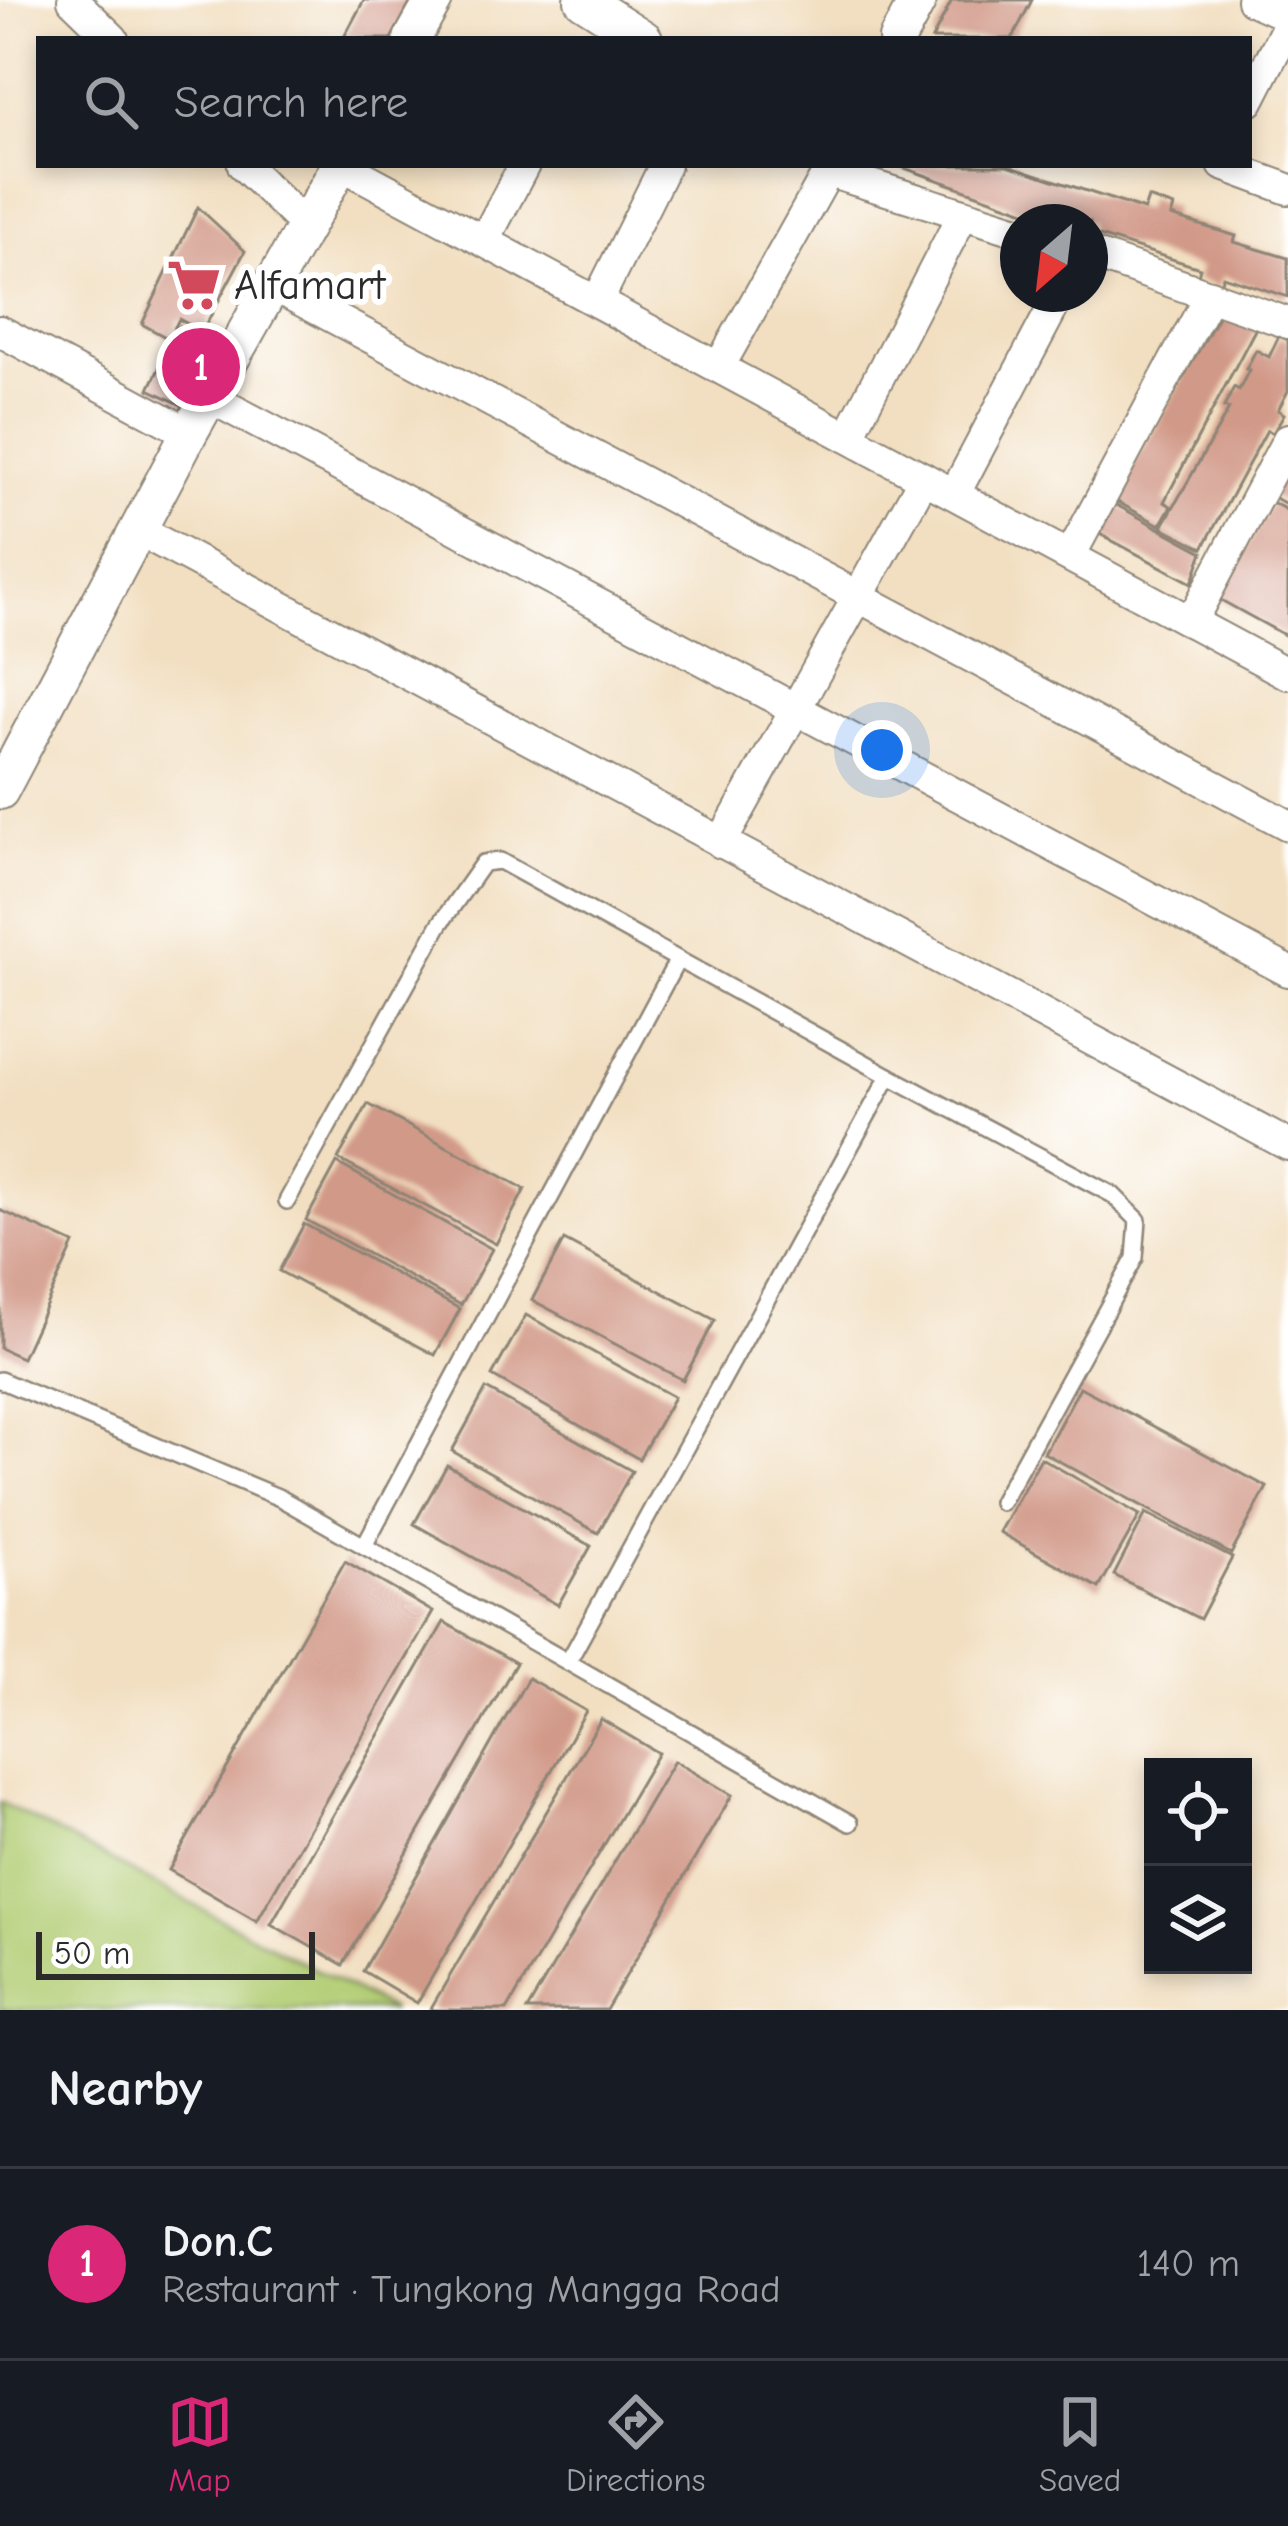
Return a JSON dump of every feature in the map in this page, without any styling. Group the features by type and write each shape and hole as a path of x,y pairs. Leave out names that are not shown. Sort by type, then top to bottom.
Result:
{"street":[{"path":"73,0 110,36"},
{"path":"414,36 434,0"},
{"path":"899,36 917,0"},
{"path":"1252,0 1288,21 1252,95"},
{"path":"593,18 637,36"},
{"path":"246,168 306,226"},
{"path":"0,791 189,433 339,168"},
{"path":"347,168 1288,674"},
{"path":"484,241 522,168"},
{"path":"597,302 664,168"},
{"path":"1231,168 1288,189"},
{"path":"719,367 830,169 1000,225"},
{"path":"848,436 964,214"},
{"path":"1108,259 1288,322"},
{"path":"272,285 1288,825"},
{"path":"1070,556 1210,295"},
{"path":"955,493 1051,312"},
{"path":"0,331 189,433"},
{"path":"209,397 1288,971"},
{"path":"1191,622 1288,439"},
{"path":"721,843 924,478"},
{"path":"138,530 1288,1145"}],"lane":[{"path":"286,1201 440,924 483,863 500,861 1113,1195 1138,1220 1135,1258 1001,1502"},
{"path":"364,1546 677,961"},
{"path":"568,1662 889,1076"},
{"path":"0,1380 280,1498 850,1823"}],"green space":[{"path":"0,1802 392,2010 0,2010"}],"building":[{"path":"364,0 412,0 393,36 345,36"},
{"path":"952,0 1032,0 1014,36 934,36"},
{"path":"904,168 1017,168 1144,210 1148,198 1174,207 1171,216 1288,258 1288,297 1223,276 1219,287 1197,279 1200,268 1108,239 1108,204 1005,204"},
{"name":"Alfamart","path":"198,207 245,251 202,332 179,319 169,339 142,324"},
{"path":"1224,306 1258,324 1164,502 1171,506 1160,525 1114,500"},
{"path":"180,326 225,347 194,411 149,389"},
{"path":"1279,336 1288,340 1288,391 1278,410 1284,414 1273,433 1267,430 1203,548 1162,527 1229,409 1224,407 1234,387 1239,390 1256,350 1269,357"},
{"path":"1288,455 1288,505 1268,494"},
{"path":"1109,501 1203,552 1192,583 1094,531"},
{"path":"1272,502 1288,511 1288,637 1219,599"},
{"path":"368,1104 525,1189 496,1244 338,1159"},
{"path":"337,1163 492,1249 461,1305 306,1220"},
{"path":"0,1210 74,1244 22,1358 0,1348"},
{"path":"304,1224 460,1309 435,1355 279,1271"},
{"path":"564,1240 715,1320 683,1380 532,1300"},
{"path":"526,1315 674,1397 639,1459 492,1376"},
{"path":"1080,1387 1267,1487 1231,1554 1044,1453"},
{"path":"486,1389 632,1471 598,1533 452,1451"},
{"path":"1041,1458 1140,1515 1099,1588 999,1532"},
{"path":"447,1465 591,1546 558,1605 414,1524"},
{"path":"1146,1513 1232,1558 1200,1619 1114,1575"},
{"path":"345,1561 433,1612 257,1921 169,1870"},
{"path":"444,1622 516,1663 343,1965 271,1924"},
{"path":"528,1678 586,1711 417,2003 363,1971"},
{"path":"601,1719 658,1753 507,2010 434,2010 431,2008"},
{"path":"674,1761 732,1795 606,2010 527,2010"}],"place":[{"name":"Alfamart","path":"194,285"},
{"name":"Don.C","path":"201,367"}]}
